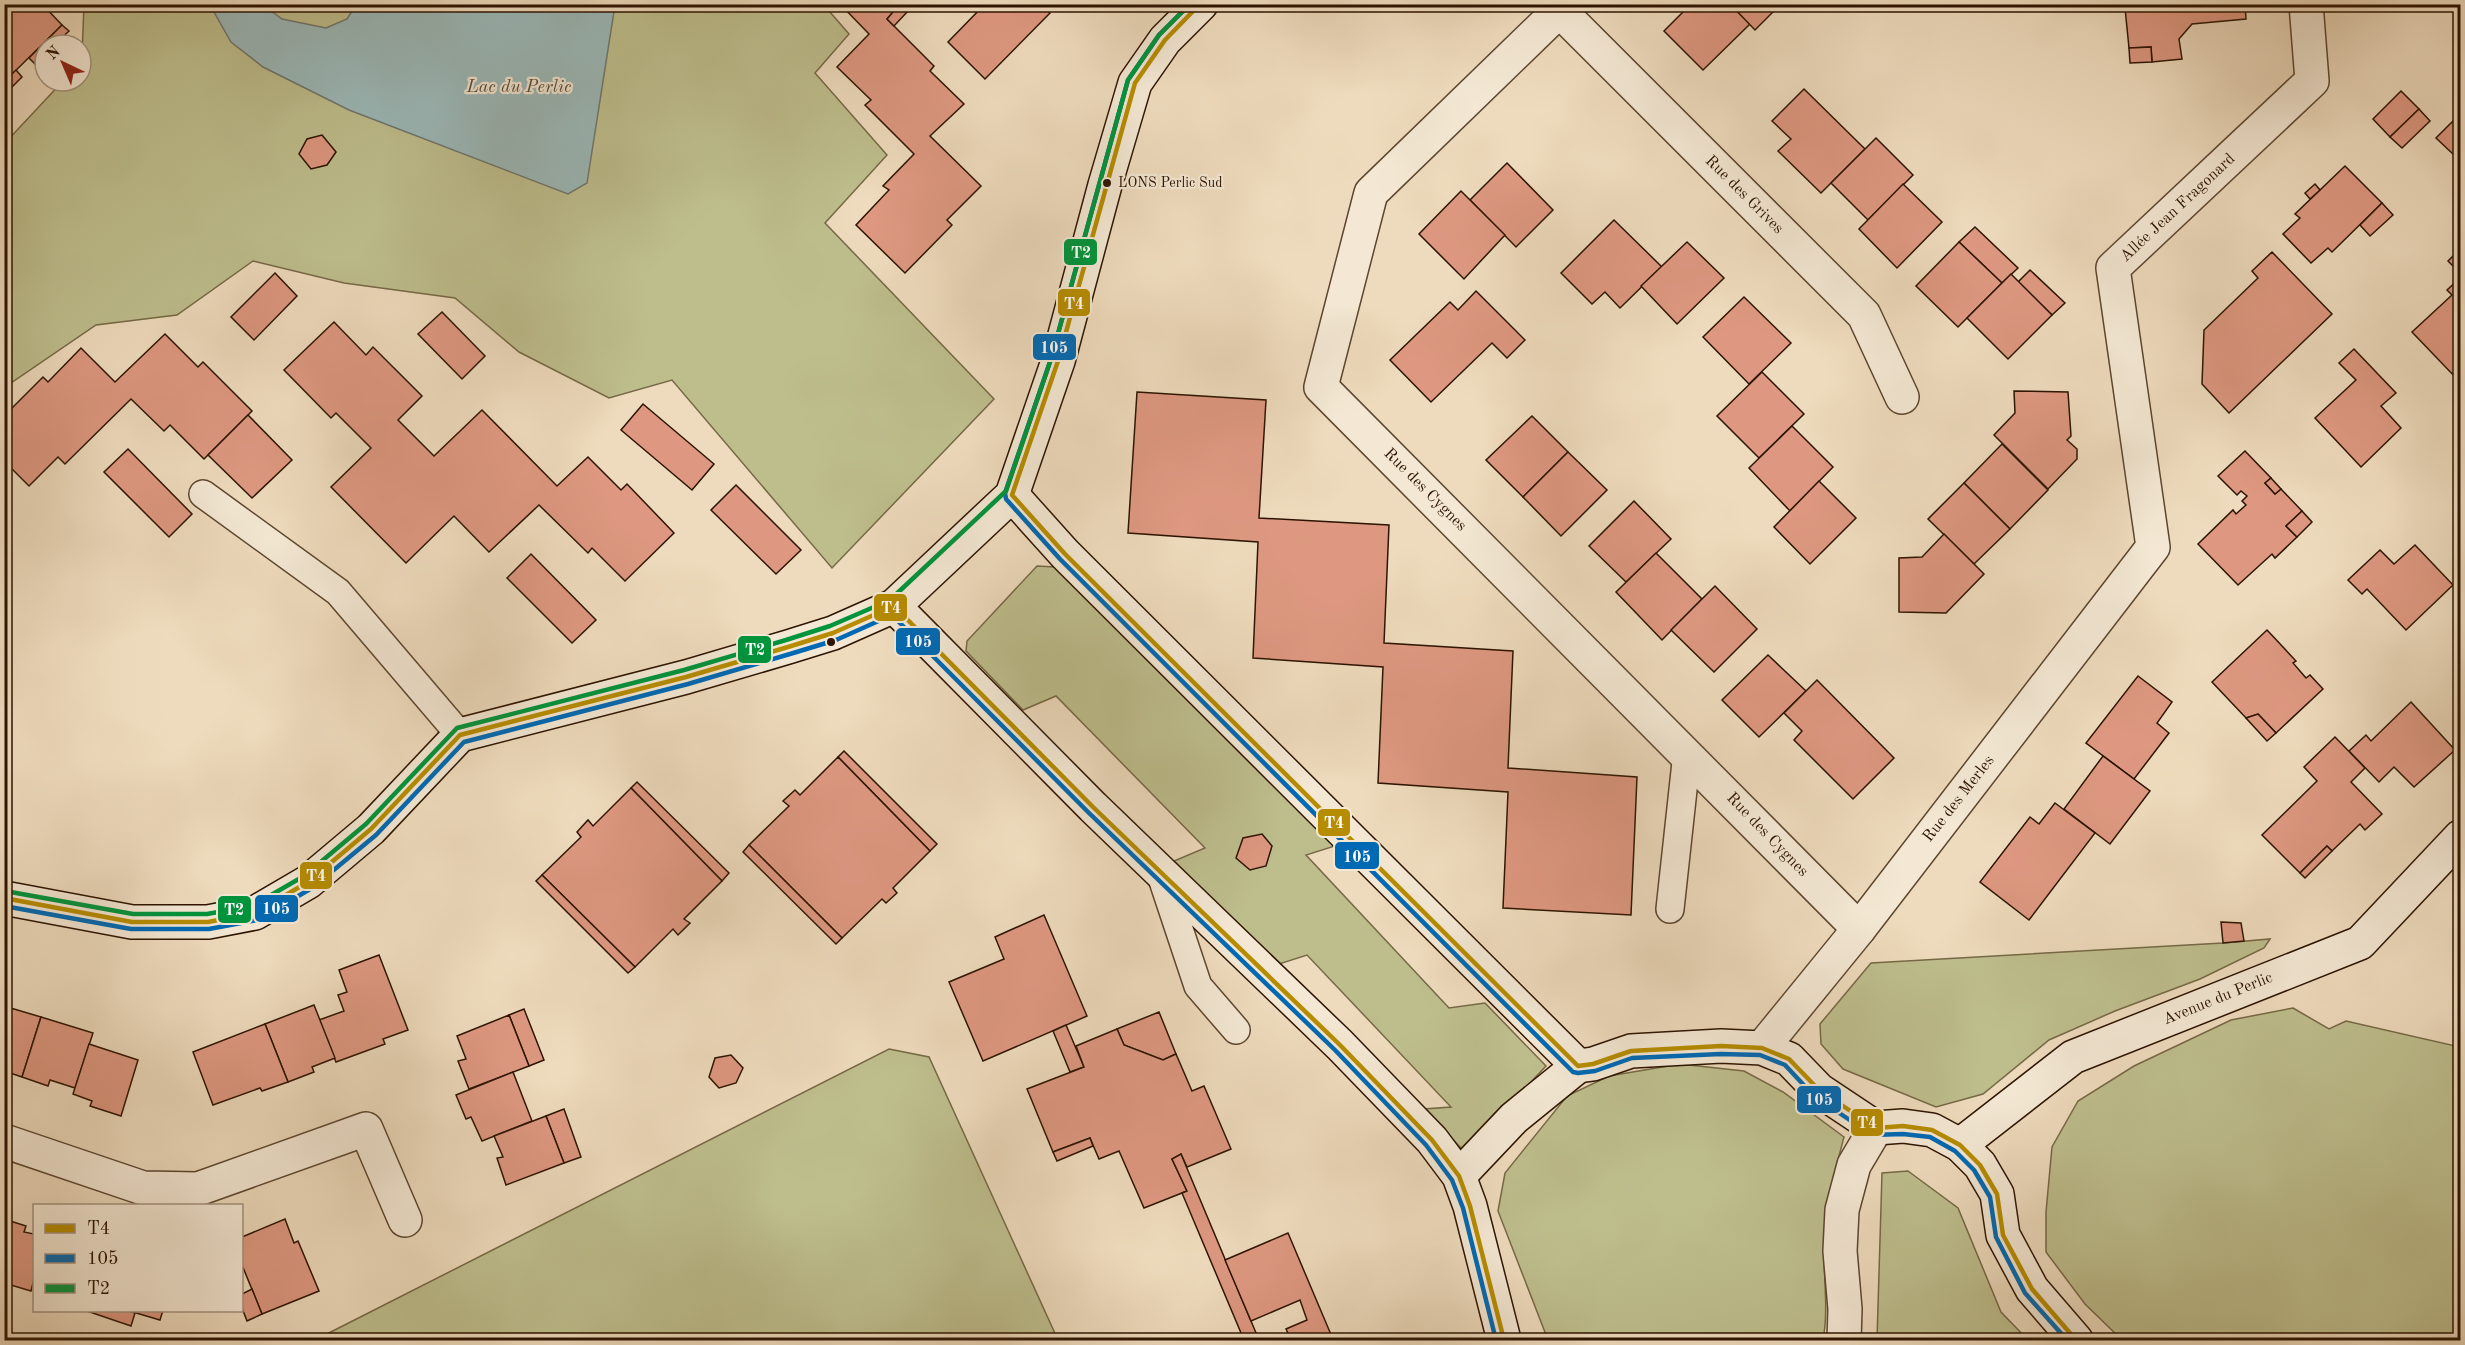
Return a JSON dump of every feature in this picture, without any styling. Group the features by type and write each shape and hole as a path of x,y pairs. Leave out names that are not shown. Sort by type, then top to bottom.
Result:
{"street":[{"path":"4,898 132,922 208,922 255,913 308,882 371,829 460,735 686,677 788,647 833,633 894,606 1012,495 1058,361 1105,186 1136,82 1165,40 1201,4"},
{"name":"Allée Jean Fragonard","path":"2153,547 2113,268 2313,81 2306,4"},
{"name":"Rue des Grives","path":"1563,8 1864,315 1902,397"},
{"name":"Rue des Cygnes","path":"1563,8 1371,193 1321,387 1687,753 1859,929"},
{"path":"1012,495 1065,554 1578,1066"},
{"name":"Rue des Merles","path":"1762,1048 1859,929 2153,547"},
{"path":"894,606 1160,872 1340,1045 1432,1140 1459,1176 1470,1206 1504,1341"},
{"name":"Avenue du Perlic","path":"1960,1145 2073,1057 2360,943 2460,837"},
{"path":"1459,1176 1514,1118 1578,1066 1593,1064 1631,1050 1721,1046 1762,1048 1789,1059 1819,1090 1876,1128 1903,1126 1932,1131 1960,1145 1980,1165 1997,1194 2003,1234 2032,1289 2076,1341"},
{"path":"1844,1341 1845,1309 1840,1251 1842,1210 1854,1165 1876,1128"},
{"path":"4,1141 143,1188 198,1189 366,1129 405,1220"}],"lane":[{"path":"203,494 338,592 460,735"},
{"path":"1670,909 1687,753"},
{"path":"1160,872 1198,986 1236,1030"}],"green space":[{"path":"823,4 849,34 815,73 887,155 825,223 994,399 832,568 672,380 609,398 519,352 455,298 344,283 253,261 177,315 96,325 5,387 5,143 52,93 93,93 93,33 83,33 84,5"},
{"path":"1037,566 1055,567 1338,845 1306,855 1449,1008 1485,1003 1546,1066 1496,1119 1462,1149 1424,1109 1451,1107 1307,955 1276,965 1174,861 1205,848 1056,696 1023,710 966,651 967,641"},
{"path":"2270,939 2264,948 2200,979 2115,1011 2049,1040 1983,1094 1936,1107 1843,1069 1821,1044 1820,1024 1871,963"},
{"path":"2293,1008 2329,1029 2346,1021 2460,1047 2460,1340 2122,1340 2085,1304 2046,1252 2046,1212 2052,1147 2078,1101 2134,1066 2231,1020"},
{"path":"889,1049 929,1057 1058,1340 315,1340"},
{"path":"1680,1064 1744,1071 1783,1092 1844,1137 1826,1216 1824,1255 1826,1316 1823,1340 1548,1340 1498,1211 1505,1173 1567,1096 1609,1076"},
{"path":"1908,1171 1958,1208 2001,1312 2028,1340 1877,1340 1882,1173"}],"water":[{"name":"Lac du Perlic","path":"210,5 263,5 282,19 326,28 347,19 356,5 615,5 587,183 568,194 349,110 263,67 231,42"}],"building":[{"path":"4,4 42,4 62,25 54,33 33,33 33,54 4,82"},
{"path":"840,4 900,4 887,19 934,66 930,71 964,104 930,136 981,186 947,220 952,225 905,273 856,225 889,190 883,186 914,154 865,105 871,100 837,67 869,34"},
{"path":"900,4 908,11 894,26 887,19"},
{"path":"985,4 1041,4 1050,13 985,79 948,42"},
{"path":"1691,4 1730,4 1750,24 1703,70 1664,31"},
{"path":"1730,4 1781,4 1755,30"},
{"path":"2131,4 2245,4 2246,19 2192,24 2179,39 2182,59 2152,62 2151,47 2129,48 2125,8 2131,7"},
{"path":"2423,4 2460,4 2460,6 2423,10"},
{"path":"62,25 69,31 67,33 54,33"},
{"path":"2151,47 2152,62 2130,63 2129,48"},
{"path":"16,70 22,77 4,95 4,82"},
{"path":"1804,89 1865,149 1821,193 1778,151 1791,139 1772,121"},
{"path":"2401,91 2419,109 2390,137 2373,119"},
{"path":"2419,109 2430,121 2402,148 2390,137"},
{"path":"2460,114 2460,149 2454,155 2436,138"},
{"path":"322,135 336,152 327,165 311,169 299,154 307,139"},
{"path":"1876,138 1913,175 1868,220 1831,183"},
{"path":"1507,163 1553,210 1516,247 1470,200"},
{"path":"2345,166 2382,203 2332,252 2328,248 2311,263 2283,234 2300,218 2295,214"},
{"path":"1903,184 1942,222 1897,268 1859,229"},
{"path":"2315,184 2320,190 2310,199 2305,193"},
{"path":"1461,191 1505,235 1464,279 1419,234"},
{"path":"2382,203 2393,215 2370,236 2360,225"},
{"path":"1614,220 1662,267 1620,308 1605,292 1592,304 1561,273"},
{"path":"1975,227 2018,268 2002,283 1959,242"},
{"path":"1687,242 1724,278 1677,324 1641,286"},
{"path":"1959,242 2002,283 1958,327 1916,286"},
{"path":"2460,249 2460,271 2459,272 2448,261"},
{"path":"2272,252 2332,314 2229,413 2202,384 2204,330 2258,278 2252,271"},
{"path":"2030,270 2065,303 2052,315 2018,282"},
{"path":"275,273 297,296 254,340 231,317"},
{"path":"2011,274 2052,315 2008,359 1967,318"},
{"path":"2460,278 2460,376 2457,379 2412,332 2452,295 2447,290"},
{"path":"1476,291 1525,340 1507,358 1492,343 1431,402 1390,360 1450,302 1458,310"},
{"path":"1744,297 1791,343 1749,384 1703,337"},
{"path":"442,312 485,356 462,379 418,334"},
{"path":"334,322 366,355 373,347 422,396 398,420 434,456 482,410 557,486 588,457 621,490 627,484 674,533 625,581 592,548 588,553 539,505 489,552 454,516 406,563 331,487 371,448 336,413 331,418 284,370"},
{"path":"165,334 198,367 203,362 252,411 204,459 170,425 164,431 131,399 65,464 58,457 29,486 4,461 4,416 43,377 48,382 81,348 115,382"},
{"path":"2354,349 2396,393 2381,406 2401,428 2361,467 2315,418 2356,380 2339,363"},
{"path":"1762,372 1804,414 1759,458 1717,416"},
{"path":"2014,391 2068,392 2071,436 2067,440 2077,449 2077,459 2048,489 1994,435 2015,413"},
{"path":"1137,392 1266,400 1259,518 1389,525 1384,643 1513,651 1508,768 1637,777 1631,915 1503,908 1508,792 1378,783 1383,667 1253,658 1258,542 1128,533"},
{"path":"643,404 714,464 692,490 621,430"},
{"path":"248,415 292,460 252,498 208,455"},
{"path":"1532,416 1568,452 1523,497 1486,460"},
{"path":"1792,426 1833,467 1790,511 1749,468"},
{"path":"2002,444 2048,490 2010,529 1964,483"},
{"path":"128,449 192,514 169,537 104,472"},
{"path":"2245,451 2271,478 2265,483 2275,494 2281,489 2302,511 2286,526 2297,537 2275,558 2272,554 2238,585 2198,544 2233,510 2236,514 2246,505 2242,501 2247,496 2241,491 2237,495 2218,476"},
{"path":"1568,452 1607,490 1561,536 1523,497"},
{"path":"2271,478 2281,489 2275,494 2265,483"},
{"path":"1819,481 1856,518 1810,564 1774,527"},
{"path":"1964,483 2010,529 1974,564 1928,519"},
{"path":"736,485 801,550 776,574 711,510"},
{"path":"1634,501 1671,539 1626,582 1589,546"},
{"path":"2302,511 2312,522 2297,537 2286,526"},
{"path":"1944,534 1984,574 1946,613 1899,612 1899,558 1922,557"},
{"path":"2415,545 2453,585 2406,630 2367,589 2362,594 2348,580 2380,550 2394,564"},
{"path":"1656,553 1702,599 1662,640 1616,592"},
{"path":"531,554 596,620 572,643 507,578"},
{"path":"1715,586 1757,629 1714,672 1671,630"},
{"path":"2267,630 2296,661 2293,663 2306,678 2310,675 2323,689 2276,733 2258,714 2246,718 2212,682"},
{"path":"1768,655 1806,691 1759,737 1722,700"},
{"path":"2138,676 2172,702 2157,723 2169,733 2134,779 2086,743"},
{"path":"1817,680 1894,758 1853,799 1794,740 1802,731 1784,713"},
{"path":"2411,702 2455,750 2414,787 2394,767 2379,782 2349,751 2366,735 2371,741"},
{"path":"2258,714 2276,733 2267,741 2246,718"},
{"path":"2335,737 2365,768 2351,782 2382,814 2365,830 2360,824 2332,851 2327,846 2300,873 2262,835 2317,781 2304,767"},
{"path":"844,751 937,844 930,851 838,757"},
{"path":"2103,756 2150,791 2110,844 2064,809"},
{"path":"838,757 930,851 893,888 897,893 886,903 882,899 842,938 749,845 789,806 783,801 795,790 800,795"},
{"path":"637,782 729,873 722,881 631,788"},
{"path":"631,788 722,881 684,919 690,923 678,935 673,929 635,967 542,875 581,837 577,832 588,820 593,826"},
{"path":"2055,803 2095,833 2029,920 1980,882 2030,817 2039,824"},
{"path":"1262,834 1272,846 1266,866 1250,870 1236,858 1243,838"},
{"path":"749,845 842,938 836,944 743,852"},
{"path":"2327,846 2332,851 2305,878 2300,873"},
{"path":"542,875 635,967 628,973 536,881"},
{"path":"1044,915 1087,1016 983,1061 949,982 1004,959 995,937"},
{"path":"2221,922 2241,923 2244,941 2223,943"},
{"path":"379,955 408,1030 383,1039 385,1044 336,1062 319,1020 344,1011 338,995 347,992 339,970"},
{"path":"314,1005 335,1058 312,1067 314,1072 288,1082 265,1024"},
{"path":"4,1006 41,1017 22,1077 4,1071"},
{"path":"524,1009 544,1060 529,1066 509,1015"},
{"path":"1159,1012 1176,1054 1163,1060 1124,1045 1117,1029"},
{"path":"509,1015 529,1066 469,1089 458,1061 466,1059 457,1036"},
{"path":"41,1017 93,1033 75,1088 50,1080 48,1086 22,1077"},
{"path":"265,1024 288,1082 262,1091 260,1088 213,1105 193,1052"},
{"path":"1066,1025 1084,1067 1070,1072 1053,1031"},
{"path":"1117,1029 1124,1045 1163,1060 1176,1054 1192,1091 1204,1086 1231,1149 1187,1167 1181,1154 1172,1159 1187,1191 1144,1208 1119,1151 1099,1159 1090,1138 1053,1152 1027,1089 1084,1067 1076,1046"},
{"path":"89,1044 138,1060 121,1116 90,1106 92,1101 73,1094"},
{"path":"731,1055 743,1068 736,1083 719,1088 709,1077 715,1058"},
{"path":"513,1072 532,1121 482,1141 471,1117 466,1119 456,1095"},
{"path":"564,1109 581,1157 564,1163 546,1116"},
{"path":"546,1116 564,1163 506,1185 497,1158 503,1157 494,1136"},
{"path":"1090,1138 1093,1146 1057,1161 1053,1152"},
{"path":"1181,1154 1259,1340 1244,1340 1182,1193 1187,1191 1172,1159"},
{"path":"4,1219 26,1226 24,1232 33,1234 33,1283 31,1291 4,1283"},
{"path":"285,1219 294,1243 298,1241 319,1291 262,1314 243,1267 243,1237"},
{"path":"1288,1233 1332,1337 1322,1340 1291,1340 1286,1329 1307,1320 1300,1300 1251,1321 1225,1260"},
{"path":"252,1289 262,1314 247,1321 243,1311 243,1294"},
{"path":"90,1312 135,1313 131,1326"},
{"path":"133,1312 162,1312 160,1320"}],"transit line":[{"name":"105","path":"1190,4 1159,35 1128,80 1051,359 1005,493 1006,499 1060,559 1573,1072 1595,1071 1632,1058 1721,1054 1760,1055 1785,1065 1814,1096 1872,1135 1903,1134 1930,1137 1955,1151 1974,1170 1990,1197 1996,1237 2025,1293 2067,1340"},
{"name":"T2","path":"5,891 133,914 207,914 252,906 304,876 366,824 457,728 684,670 786,640 830,626 890,600 1006,491 1051,359 1128,80 1159,35 1190,4"},
{"name":"T4","path":"1200,4 1165,40 1135,83 1058,361 1012,495 1065,554 1578,1066 1593,1064 1631,1051 1721,1046 1762,1048 1789,1059 1819,1090 1876,1128 1903,1126 1932,1130 1960,1145 1980,1165 1997,1194 2003,1235 2032,1289 2076,1340"},
{"name":"T4","path":"4,898 132,922 208,922 255,913 308,882 371,829 460,735 686,677 788,647 833,633 894,606 1093,807 1340,1045 1432,1140 1459,1176 1470,1206 1504,1340"},
{"name":"105","path":"4,906 131,929 209,929 257,920 312,888 376,835 464,742 688,684 790,654 836,640 892,615 1088,812 1335,1050 1426,1145 1452,1180 1463,1208 1496,1340"}],"place":[{"name":"LONS Perlic Sud","path":"1107,183"}]}
